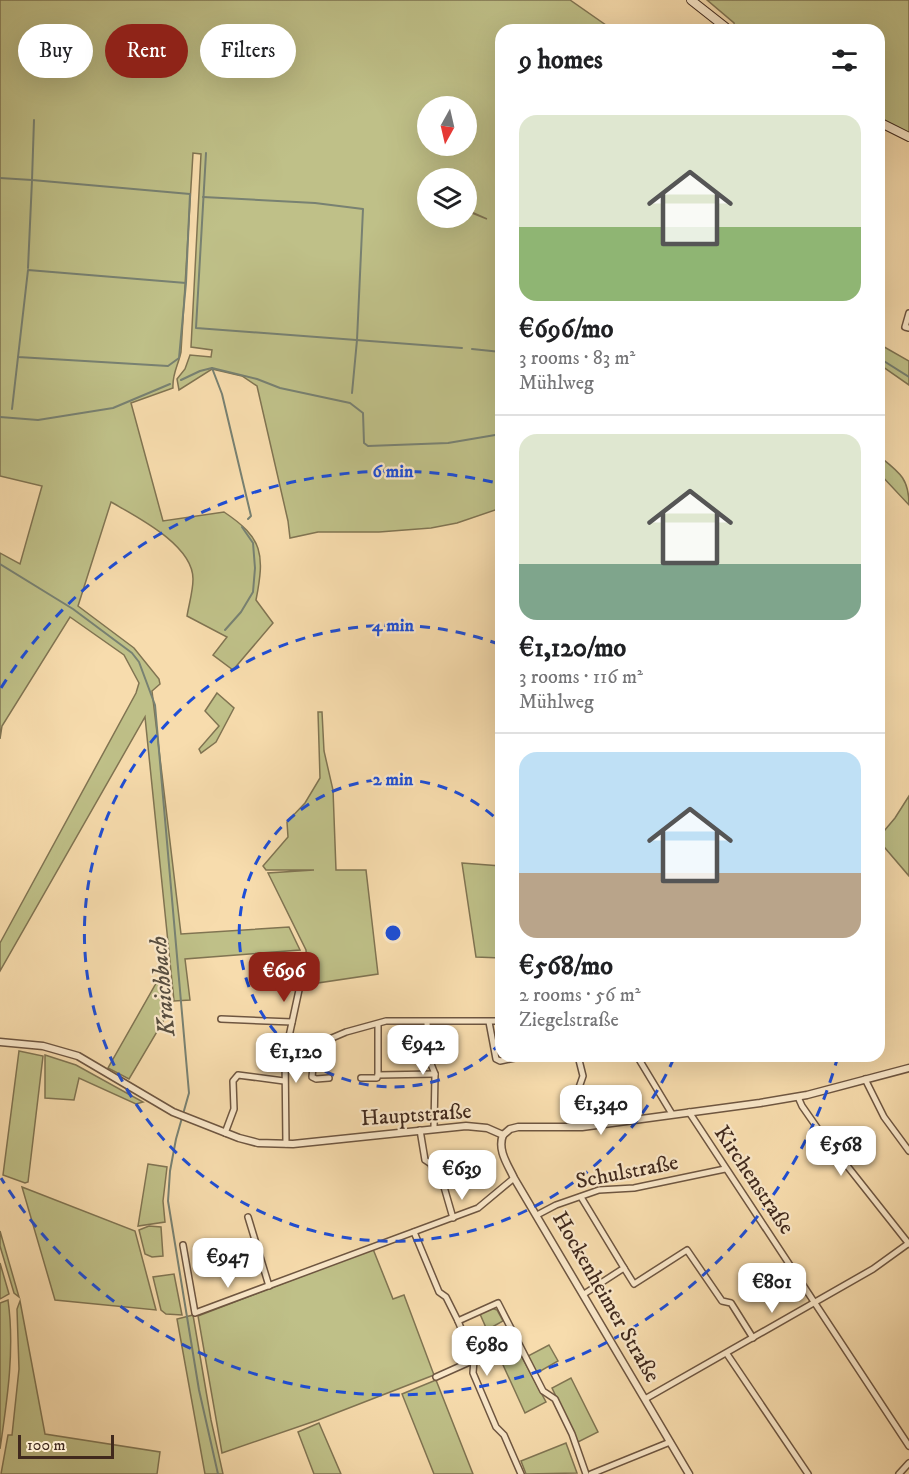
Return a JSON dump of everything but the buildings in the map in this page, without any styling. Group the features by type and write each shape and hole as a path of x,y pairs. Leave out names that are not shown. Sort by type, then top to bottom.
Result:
{"main road":[{"path":"691,0 721,24"},
{"path":"885,125 909,136"}],"street":[{"path":"909,315 905,327 909,328"},
{"path":"286,1144 285,1055 299,990"},
{"path":"221,1019 292,1022"},
{"path":"285,1055 315,1046 346,1032 378,1024 411,1020 427,1023 495,1022"},
{"path":"489,1022 495,1054"},
{"path":"427,1023 429,1059 435,1074 434,1128"},
{"path":"378,1024 378,1075"},
{"name":"Hauptstraße","path":"0,1042 42,1046 78,1056 173,1112 191,1120 258,1143 286,1144 466,1126 487,1128 502,1135 518,1127 582,1127 798,1096 909,1068"},
{"path":"315,1046 312,1077 329,1078"},
{"path":"580,1062 583,1076 575,1099 582,1127"},
{"path":"642,1062 672,1114"},
{"path":"361,1078 377,1078 378,1075 435,1074"},
{"path":"225,1133 233,1115 234,1077 238,1075 284,1081"},
{"path":"866,1079 884,1117 909,1151"},
{"path":"645,1399 873,1269 909,1244 818,1129 798,1096"},
{"name":"Kirchenstraße","path":"689,1112 909,1446"},
{"path":"420,1130 425,1160 431,1164 434,1174 442,1180 453,1218"},
{"name":"Hockenheimer Straße","path":"502,1135 502,1152 514,1178 689,1474"},
{"name":"Schulstraße","path":"537,1215 556,1205 599,1190 634,1188 725,1169"},
{"path":"183,1245 195,1313 482,1206 514,1178"},
{"path":"581,1197 634,1284 687,1250 723,1301 731,1303 753,1338"},
{"path":"248,1217 269,1286"},
{"path":"414,1232 439,1292 446,1297 458,1321 474,1360 473,1373 496,1427 504,1435 521,1474"},
{"path":"584,1294 624,1268"},
{"path":"458,1321 498,1303 543,1391 555,1399 572,1434 586,1474"},
{"path":"727,1354 808,1474"},
{"path":"436,1377 474,1360"},
{"path":"591,1474 670,1442"},
{"path":"900,1474 909,1463"}],"green space":[{"path":"0,0 570,0 604,24 495,24 495,510 457,523 431,528 379,532 318,532 290,538 257,386 242,376 212,369 179,390 177,379 185,369 190,355 211,357 212,350 191,347 201,154 193,153 181,352 174,374 173,388 131,403 163,521 224,512 247,530 254,539 260,559 256,600 273,623 233,670 213,655 227,637 187,616 193,579 191,567 184,555 162,533 111,502 78,606 134,648 159,679 160,684 152,691 181,934 289,927 300,950 185,959 190,1000 174,1001 145,717 0,971 0,943 136,693 139,683 124,655 70,617 2,726 0,739 0,553 20,564 42,486 0,476"},
{"path":"707,0 909,0 909,133 885,121 885,24 734,23"},
{"path":"885,347 909,361 909,385 885,368"},
{"path":"885,461 902,476 909,496 909,505 885,479"},
{"path":"217,693 234,708 216,742 201,753 199,749 219,726 205,711"},
{"path":"318,712 322,712 324,751 333,790 336,870 366,870 378,974 304,985 306,950 268,873 314,870 266,870 263,866 288,837 287,822 305,803 320,778"},
{"path":"909,796 909,876 885,848 885,830"},
{"path":"462,863 495,866 495,958 476,957"},
{"path":"167,964 171,1008 129,1079 108,1068"},
{"path":"19,1051 43,1056 28,1182 25,1183 3,1175"},
{"path":"45,1055 76,1065 143,1102 136,1104 79,1078 74,1100 45,1098"},
{"path":"148,1164 167,1167 163,1201 165,1222 138,1226"},
{"path":"22,1187 135,1231 156,1310 55,1300"},
{"path":"149,1226 161,1227 163,1256 152,1257 145,1254 139,1230"},
{"path":"0,1231 19,1297 14,1293 0,1246"},
{"path":"373,1249 393,1299 404,1295 434,1375 318,1420 222,1453 198,1316"},
{"path":"0,1263 9,1294 0,1299"},
{"path":"174,1274 182,1315 166,1314 161,1310 153,1277"},
{"path":"8,1300 11,1338 0,1449 0,1303"},
{"path":"20,1301 45,1434 160,1452 157,1474 1,1474 8,1435 12,1435 19,1369 17,1309"},
{"path":"492,1308 497,1310 503,1321 487,1330 480,1314"},
{"path":"193,1315 223,1474 205,1474 177,1319"},
{"path":"510,1335 546,1402 525,1413 493,1343"},
{"path":"549,1345 558,1361 537,1373 528,1356"},
{"path":"571,1378 598,1432 578,1442 552,1388"},
{"path":"436,1380 473,1474 434,1474 402,1394"},
{"path":"319,1423 341,1474 314,1474 298,1432"},
{"path":"566,1443 577,1473 526,1474 521,1461"}],"waterway":[{"path":"34,120 32,180 190,194 186,283 179,358 168,366 18,357 28,270 186,283"},
{"path":"206,153 196,328 462,348"},
{"path":"0,178 32,180 28,268"},
{"path":"203,197 315,203 363,209 357,340 352,393"},
{"path":"472,349 495,351"},
{"path":"12,409 18,357"},
{"path":"885,362 909,377"},
{"path":"212,368 257,379 280,388 350,403 363,413 364,443 368,446 448,443 495,435"},
{"path":"181,380 212,368 222,394 251,516 248,519"},
{"path":"0,417 38,420 113,408 170,384"},
{"path":"225,630 241,612 253,592 255,568 253,543 242,527"},
{"name":"Kraichbach","path":"0,564 73,609 132,653 139,662 155,705 189,1093 176,1139 170,1171 168,1201 199,1390 218,1474"}]}
